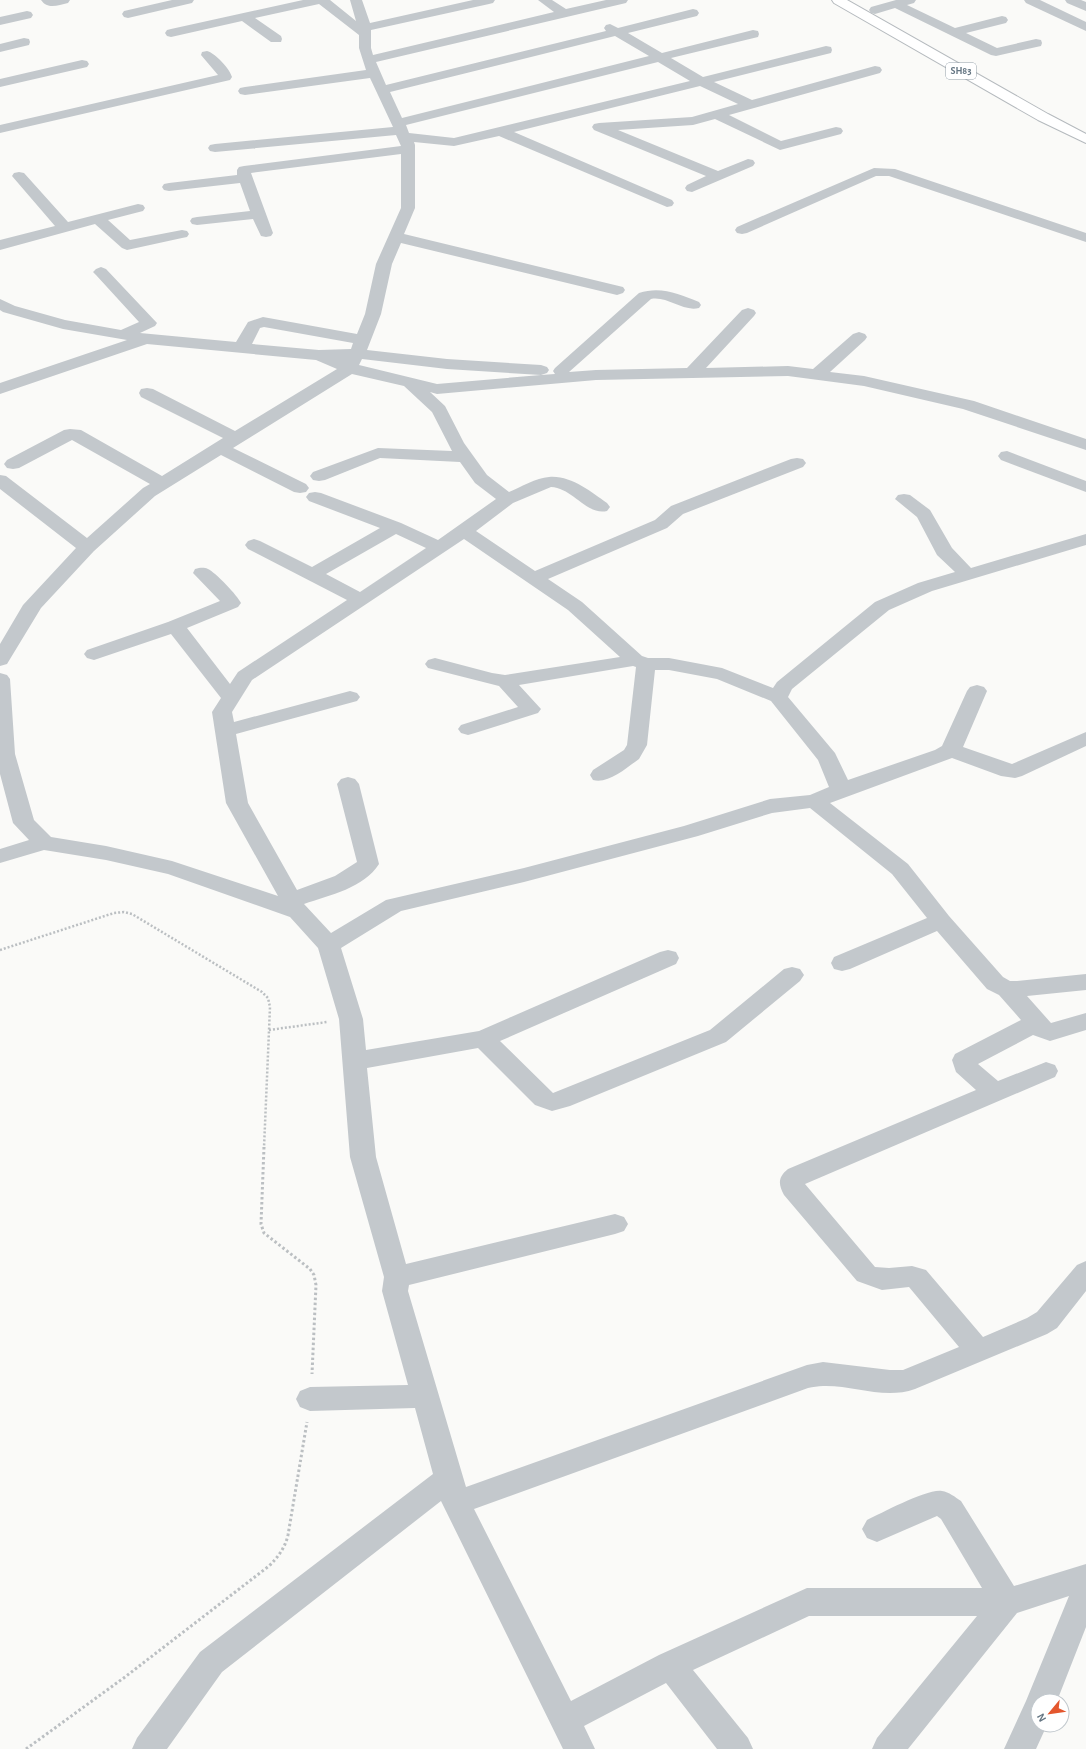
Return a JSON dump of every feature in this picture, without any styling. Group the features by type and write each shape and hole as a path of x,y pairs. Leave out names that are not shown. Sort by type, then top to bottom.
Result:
{"main road":[{"name":"SH83","path":"838,0 1043,117 1086,139"},
{"name":"SH83","path":"857,0 1086,130"}],"street":[{"path":"46,0 51,3 64,0"},
{"path":"128,14 188,0"},
{"path":"171,33 321,0 365,31 489,0"},
{"path":"0,660 33,605 87,547 149,492 236,438 356,354 373,314 384,264 408,208 403,135 371,67 365,48 365,31 356,0"},
{"path":"544,0 571,13 593,20 617,32 700,81 751,105"},
{"path":"245,91 371,67 622,0"},
{"path":"875,10 912,0"},
{"path":"1030,0 1086,27"},
{"path":"1071,0 1086,7"},
{"path":"896,4 996,52 1036,43"},
{"path":"382,90 692,13"},
{"path":"0,21 28,15"},
{"path":"245,17 276,39"},
{"path":"953,32 1002,20"},
{"path":"266,233 245,178 244,170 403,135 661,58 753,34"},
{"path":"0,48 24,42"},
{"path":"215,148 403,135 454,142 570,115 826,50"},
{"path":"0,130 225,77 225,75 207,55"},
{"path":"0,83 82,64"},
{"path":"599,127 682,122 751,105 875,70"},
{"path":"716,114 780,146 836,130"},
{"path":"570,115 718,176"},
{"path":"500,131 667,203"},
{"path":"692,188 748,163"},
{"path":"742,230 874,172 882,171 890,172 1086,238"},
{"path":"19,176 65,228"},
{"path":"169,187 245,178"},
{"path":"0,245 138,208"},
{"path":"197,221 259,214"},
{"path":"98,219 127,245 182,234"},
{"path":"396,237 617,290"},
{"path":"101,272 150,323 124,334"},
{"path":"561,371 645,296 651,293 660,294 694,305"},
{"path":"0,304 9,309 62,324 148,339 319,356 356,354 447,364 561,371 596,375"},
{"path":"692,373 748,313"},
{"path":"0,323 30,315"},
{"path":"242,348 254,325 263,322 356,354 411,383 437,390 596,375 788,371 817,374 864,381 968,405 1086,445"},
{"path":"817,374 859,337"},
{"path":"0,389 148,339"},
{"path":"437,390 447,364"},
{"path":"474,387 477,366"},
{"path":"411,383 439,410 456,444 481,479 508,499"},
{"path":"147,392 236,438"},
{"path":"13,464 70,434 75,434 163,484"},
{"path":"220,448 300,488"},
{"path":"319,476 378,453 465,457"},
{"path":"1007,456 1086,487"},
{"path":"534,578 661,524 677,510 797,463"},
{"path":"0,480 87,547"},
{"path":"579,1749 453,1490 394,1292 397,1277 363,1157 351,1019 329,945 295,906 237,803 222,712 245,676 464,531 508,499 549,482 556,481 563,483 601,507"},
{"path":"316,497 395,527 438,547"},
{"path":"904,499 924,514 944,551 968,575"},
{"path":"312,574 395,527"},
{"path":"464,531 575,606 641,662"},
{"path":"778,697 784,686 882,606 925,587 1086,539"},
{"path":"254,545 360,599"},
{"path":"94,654 175,626 231,603 230,600 202,573"},
{"path":"175,626 231,698"},
{"path":"0,633 20,627"},
{"path":"600,775 636,750 641,662"},
{"path":"436,664 491,679 505,681 641,662 669,664 722,674 778,697 828,758 841,790"},
{"path":"468,729 531,709 505,681"},
{"path":"329,945 394,905 524,875 690,831 770,806 814,801 841,790 942,755 951,750 977,691"},
{"path":"1,695 6,754 24,823 44,844"},
{"path":"225,731 350,696"},
{"path":"951,750 1008,771 1015,771 1086,738"},
{"path":"0,856 44,844 106,853 172,868 250,894 295,906 349,879 363,870 368,864 348,784"},
{"path":"814,801 900,869 941,921 995,983 1007,989 1042,1029 1050,1032 1086,1021"},
{"path":"842,963 941,921"},
{"path":"355,1061 483,1039 668,958"},
{"path":"483,1039 544,1100 552,1102 561,1100 718,1036 792,975"},
{"path":"1007,989 1086,982"},
{"path":"994,1092 966,1066 964,1060 1036,1022"},
{"path":"978,1350 917,1278 907,1276 886,1280 866,1274 793,1188 792,1180 796,1176 1046,1071"},
{"path":"397,1277 615,1224"},
{"path":"148,1749 211,1662 453,1490 807,1377 823,1374 890,1382 905,1381 1037,1326 1046,1320 1086,1272"},
{"path":"310,1399 425,1396"},
{"path":"877,1530 931,1504 941,1502 951,1510 1007,1602"},
{"path":"565,1720 670,1664 807,1602 1007,1602 1086,1577"},
{"path":"1044,1693 1086,1590"},
{"path":"888,1749 1007,1602"},
{"path":"670,1664 737,1749"},
{"path":"1020,1749 1030,1727"}],"path":[{"path":"0,950 114,913 124,912 132,914 262,992 268,998 270,1007 261,1224 264,1233 310,1268 316,1285 310,1399 285,1547 280,1555 269,1566 125,1677 26,1749"},
{"path":"269,1030 351,1019"}]}
